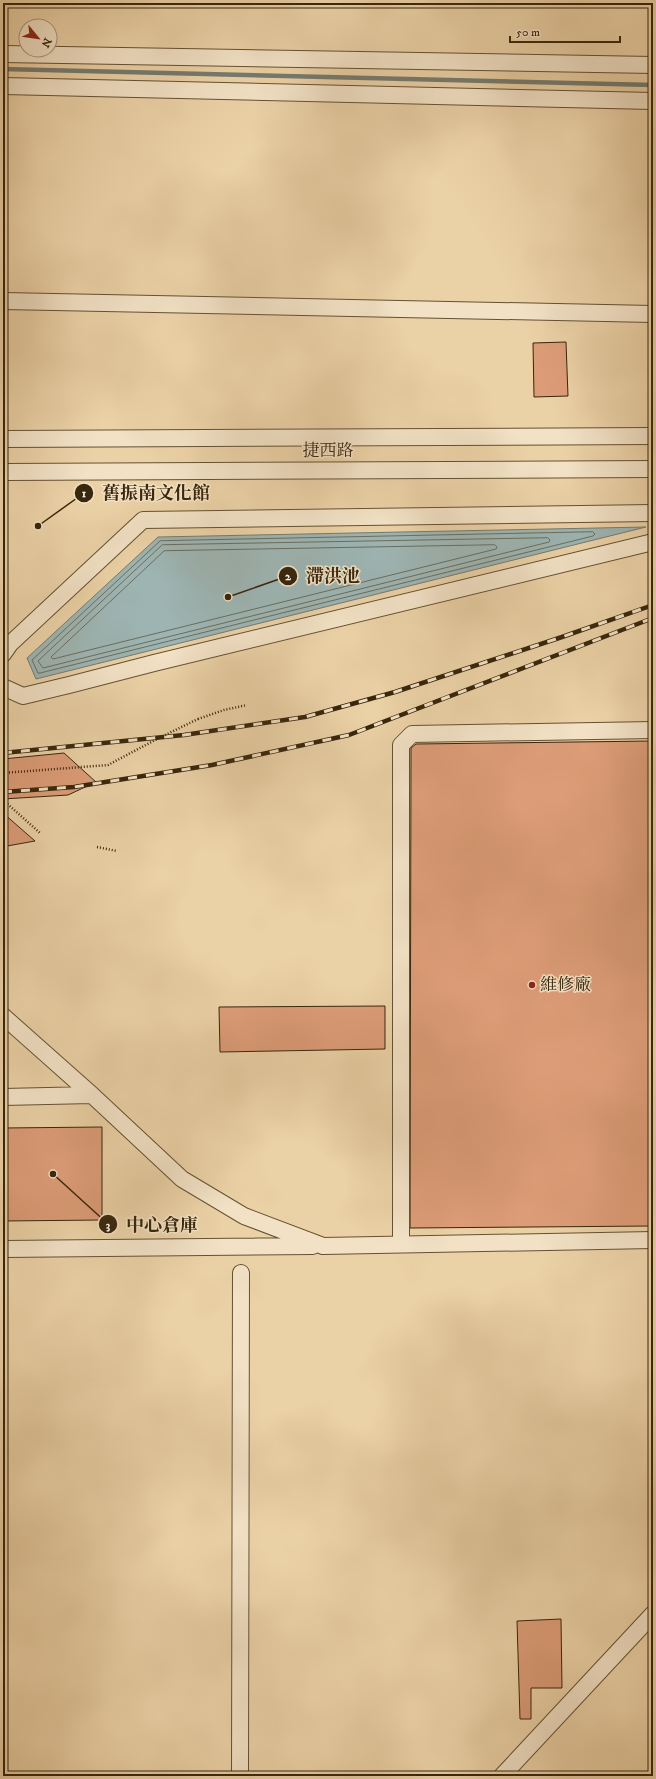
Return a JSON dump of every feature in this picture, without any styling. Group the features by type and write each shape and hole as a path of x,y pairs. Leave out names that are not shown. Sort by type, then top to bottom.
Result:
{"street":[{"path":"3,54 653,64"},
{"path":"3,86 653,101"},
{"path":"3,301 653,314"},
{"name":"捷西路","path":"3,439 653,436"},
{"name":"捷西路","path":"3,472 653,468"},
{"path":"3,654 10,644 143,520 653,513"},
{"path":"3,687 23,696 653,542"},
{"path":"401,1244 401,745 412,734 653,730"},
{"path":"3,1016 182,1179 244,1216 323,1246"},
{"path":"3,1097 92,1096"},
{"path":"3,1249 323,1246 653,1240"},
{"path":"240,1776 241,1273"},
{"path":"502,1776 653,1614"}],"path":[{"path":"3,773 108,765 198,719 224,710 247,705"},
{"path":"3,800 40,834"},
{"path":"97,847 117,851"}],"water":[{"path":"646,527 36,679 27,658 158,537"}],"building":[{"path":"566,342 568,396 534,397 533,343"},
{"name":"維修廠","path":"653,741 653,1226 410,1228 411,748 416,744"},
{"path":"64,753 96,782 68,795 3,799 3,759"},
{"path":"3,813 35,841 7,846 3,843"},
{"path":"385,1006 385,1049 220,1052 219,1007"},
{"path":"102,1127 102,1220 3,1221 3,1128"},
{"path":"561,1619 562,1688 531,1688 531,1719 520,1719 517,1621"}],"waterway":[{"path":"3,69 653,85"}],"railway":[{"path":"3,753 184,735 305,717 395,692 562,637 653,605"},
{"path":"3,792 74,787 212,765 349,735 653,618"}],"place":[{"name":"舊振南文化館","path":"38,526"},
{"name":"滯洪池","path":"228,597"},
{"name":"維修廠","path":"532,985"},
{"name":"中心倉庫","path":"53,1174"}]}
